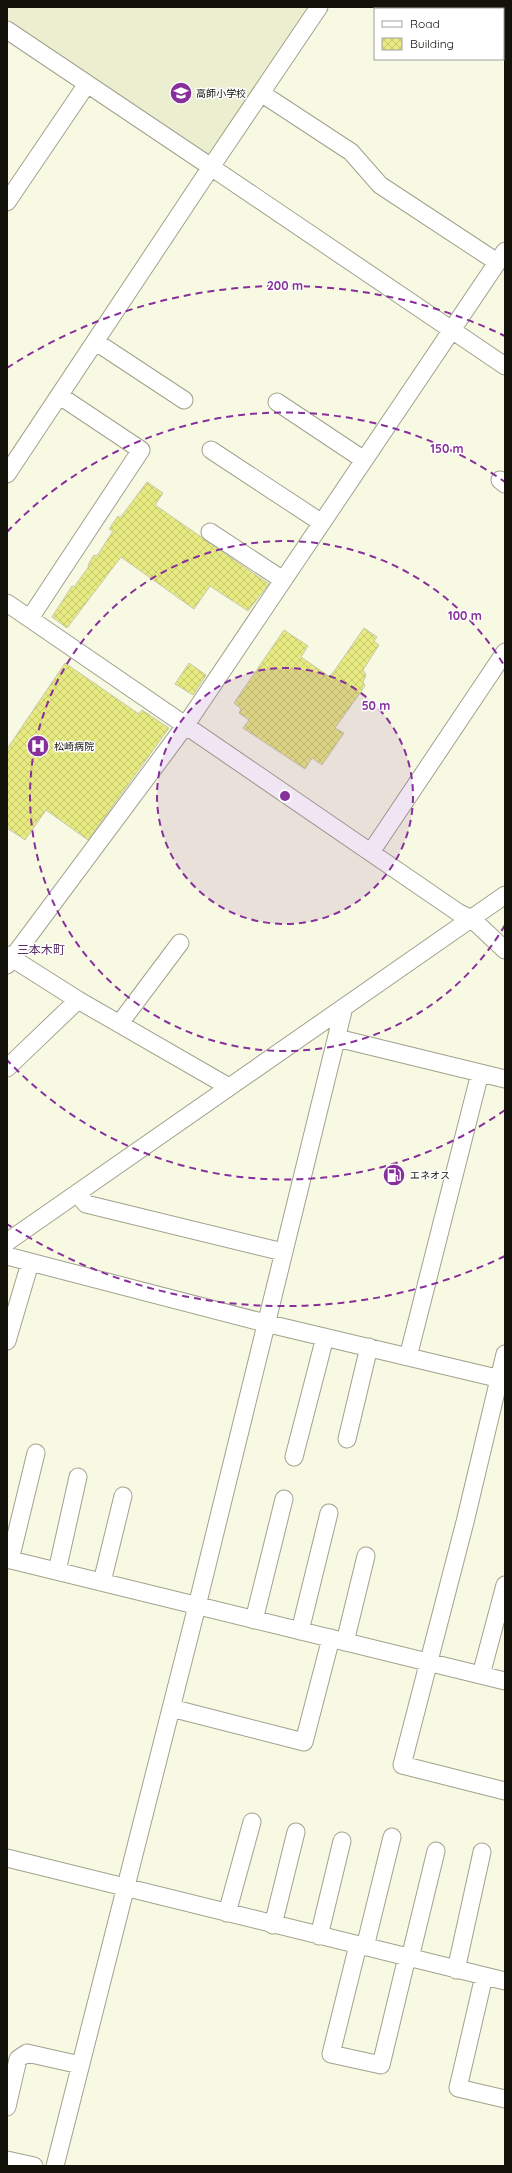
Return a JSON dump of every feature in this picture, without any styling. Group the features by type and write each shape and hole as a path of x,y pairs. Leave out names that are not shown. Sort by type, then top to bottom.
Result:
{"street":[{"path":"7,474 96,342 210,167 319,7"},
{"path":"7,30 505,366"},
{"path":"7,202 87,84"},
{"path":"229,1087 9,960 185,726 501,256 380,185 351,152 261,93"},
{"path":"96,342 184,400"},
{"path":"30,618 141,450 60,396"},
{"path":"277,402 364,460"},
{"path":"210,450 322,523"},
{"path":"210,532 283,580"},
{"path":"7,603 459,913 472,919 505,950"},
{"path":"371,852 505,652"},
{"path":"7,1242 505,896"},
{"path":"120,1023 180,943"},
{"path":"7,1068 78,1000"},
{"path":"55,2166 124,1888 197,1606 265,1323 344,1007"},
{"path":"337,1038 505,1079"},
{"path":"408,1357 480,1073"},
{"path":"77,1193 86,1204 283,1252"},
{"path":"7,1256 265,1323 502,1379"},
{"path":"7,1341 30,1263"},
{"path":"294,1457 325,1337"},
{"path":"347,1439 369,1347"},
{"path":"505,1354 502,1379 402,1765 505,1791"},
{"path":"36,1453 9,1559 505,1682"},
{"path":"56,1571 78,1477"},
{"path":"102,1582 123,1496"},
{"path":"254,1620 284,1499"},
{"path":"300,1631 329,1513"},
{"path":"171,1708 304,1742 366,1556"},
{"path":"481,1675 505,1585"},
{"path":"227,1913 252,1822"},
{"path":"273,1925 296,1832"},
{"path":"392,1837 331,2054 381,2065 436,1851"},
{"path":"319,1936 342,1841"},
{"path":"456,1970 482,1852"},
{"path":"7,1858 505,1982"},
{"path":"484,1976 458,2088 505,2099"},
{"path":"7,2107 18,2059 27,2053 80,2065"},
{"path":"7,2160 34,2166"}],"shaded area":[{"name":"高師小学校","path":"7,7 311,7 210,157 7,23"}],"building":[{"path":"147,482 163,493 155,505 269,584 248,611 210,586 194,609 121,557 67,628 52,617 72,586 74,587 89,566 88,565 94,555 97,556 113,531 109,529 118,516 120,518"},
{"path":"364,628 377,637 374,641 379,645 363,670 366,675 363,682 365,686 335,728 344,733 322,765 312,758 305,769 243,728 249,720 239,713 241,709 234,703 284,630 308,646 301,657 330,677"},
{"path":"65,663 139,714 142,710 169,728 88,840 46,810 25,840 7,828 7,749"},
{"path":"189,663 206,675 193,695 175,684"}],"place":[{"name":"高師小学校","path":"181,93"},
{"name":"松崎病院","path":"38,746"},
{"name":"エネオス","path":"394,1175"}],"district":[{"name":"三本木町","path":"41,950"}]}
